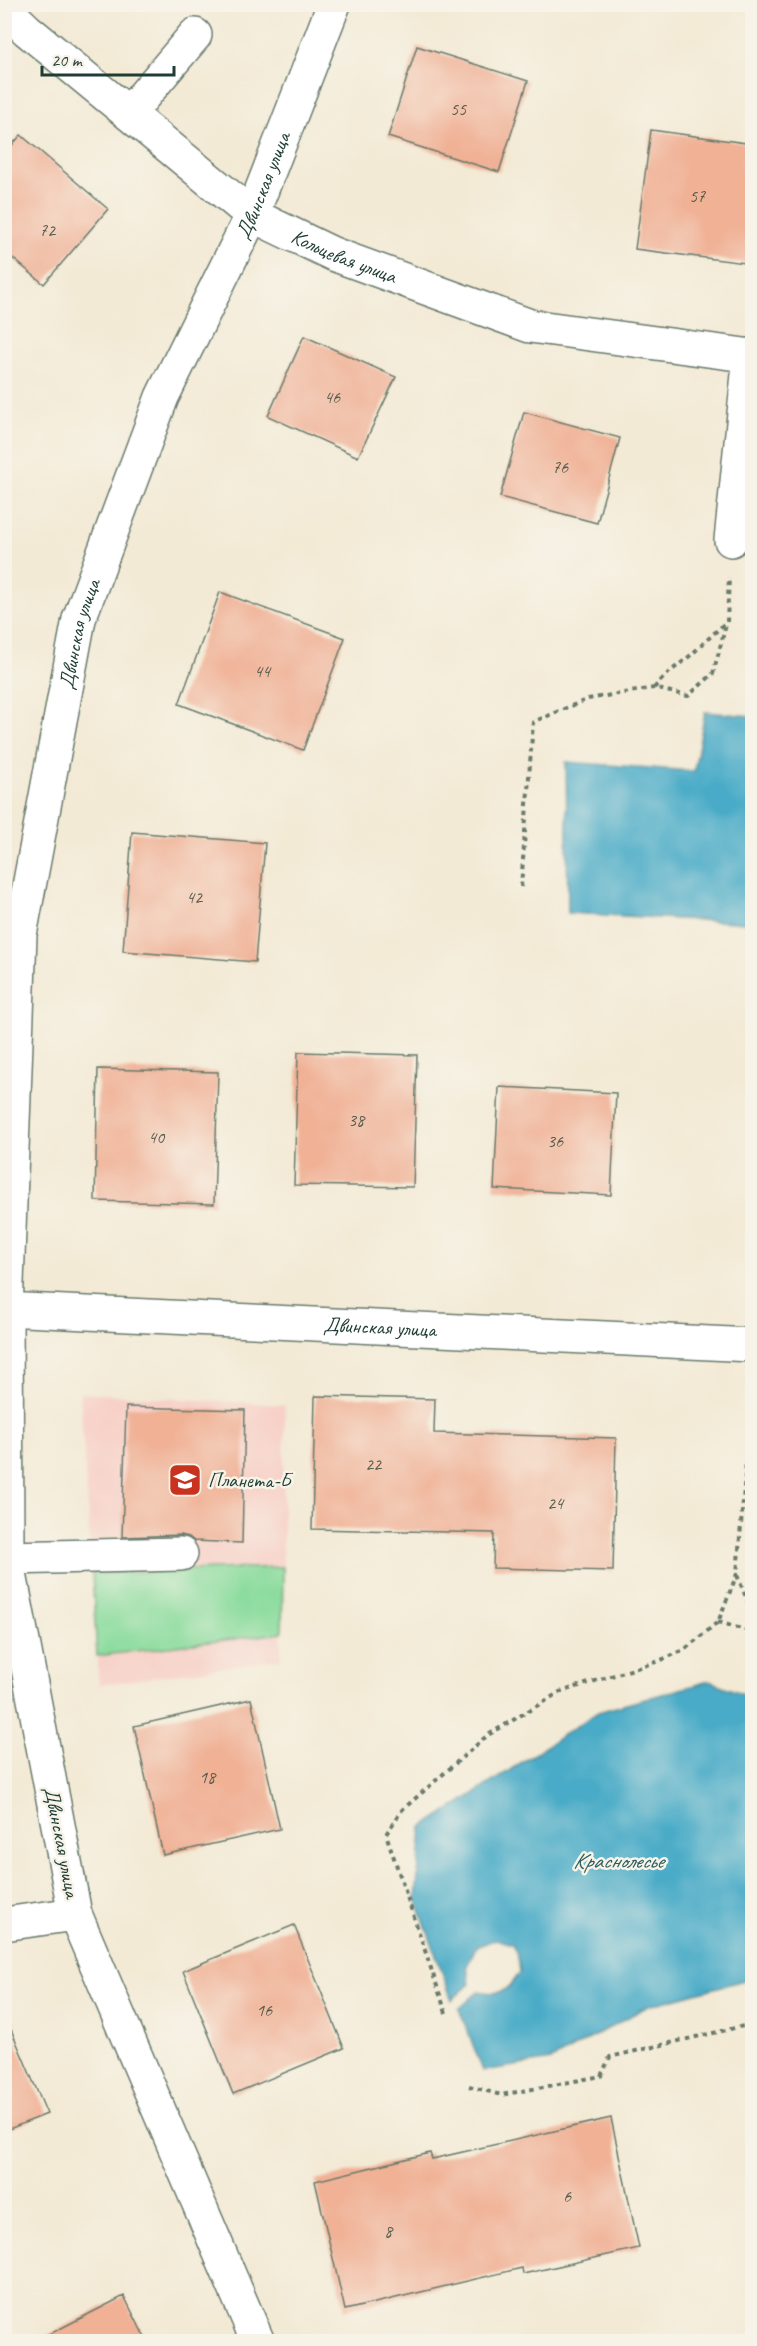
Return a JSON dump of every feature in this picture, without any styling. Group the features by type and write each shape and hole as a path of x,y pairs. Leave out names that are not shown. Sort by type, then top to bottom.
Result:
{"street":[{"name":"Двинская улица","path":"258,2342 75,1914 7,1558 5,1310 20,935 79,618 162,397 252,214 334,4"},
{"name":"Кольцевая улица","path":"4,8 27,30 252,214 333,254 530,326 751,356"},
{"path":"129,113 195,35"},
{"path":"731,540 751,356"},
{"name":"Двинская улица","path":"5,1310 753,1345"},
{"path":"7,1558 90,1554 181,1554"},
{"path":"4,1923 75,1914"}],"path":[{"path":"521,887 533,722 588,699 654,688 688,696 713,674 727,621 731,540"},
{"path":"654,688 727,621"},
{"path":"446,2013 386,1834 402,1810 488,1735 560,1692 659,1661 684,1650 718,1622 737,1574 753,1389"},
{"path":"737,1574 753,1612"},
{"path":"718,1622 753,1632"},
{"path":"469,2086 501,2095 601,2076 610,2057 753,2024"}],"shaded area":[{"name":"Планета-Б","path":"80,1393 285,1405 281,1659 99,1685"}],"green space":[{"path":"283,1567 282,1633 97,1656 92,1573"}],"water":[{"path":"705,712 752,716 752,923 568,913 566,762 694,771"},
{"name":"Краснолесье","path":"709,1681 752,1697 752,1978 648,2006 552,2060 483,2071 459,2009 479,1991 494,1993 508,1988 520,1972 518,1957 512,1944 496,1939 476,1947 467,1966 470,1984 452,2000 416,1899 422,1828 598,1712"}],"building":[{"path":"417,46 528,81 499,172 388,137"},
{"path":"651,130 753,144 753,264 635,249"},
{"path":"21,135 108,209 44,284 4,251 4,154"},
{"path":"304,336 396,377 358,457 268,416"},
{"path":"524,412 620,438 597,523 500,497"},
{"path":"220,592 345,638 303,750 179,704"},
{"path":"132,832 265,843 255,962 123,951"},
{"path":"298,1052 417,1055 413,1187 294,1185"},
{"path":"98,1069 218,1072 214,1204 95,1201"},
{"path":"499,1087 616,1093 611,1195 494,1189"},
{"path":"315,1396 435,1399 434,1433 616,1438 613,1571 493,1568 494,1533 312,1529"},
{"path":"126,1407 245,1410 242,1543 194,1541 181,1535 122,1537"},
{"path":"251,1699 280,1829 163,1855 134,1726"},
{"path":"294,1925 344,2048 233,2094 183,1971"},
{"path":"4,2013 47,2114 4,2131"},
{"path":"611,2118 639,2248 523,2274 522,2268 345,2310 315,2181 430,2153 432,2159"},
{"path":"124,2296 147,2342 34,2342"}],"place":[{"name":"Планета-Б","path":"185,1480"}]}
